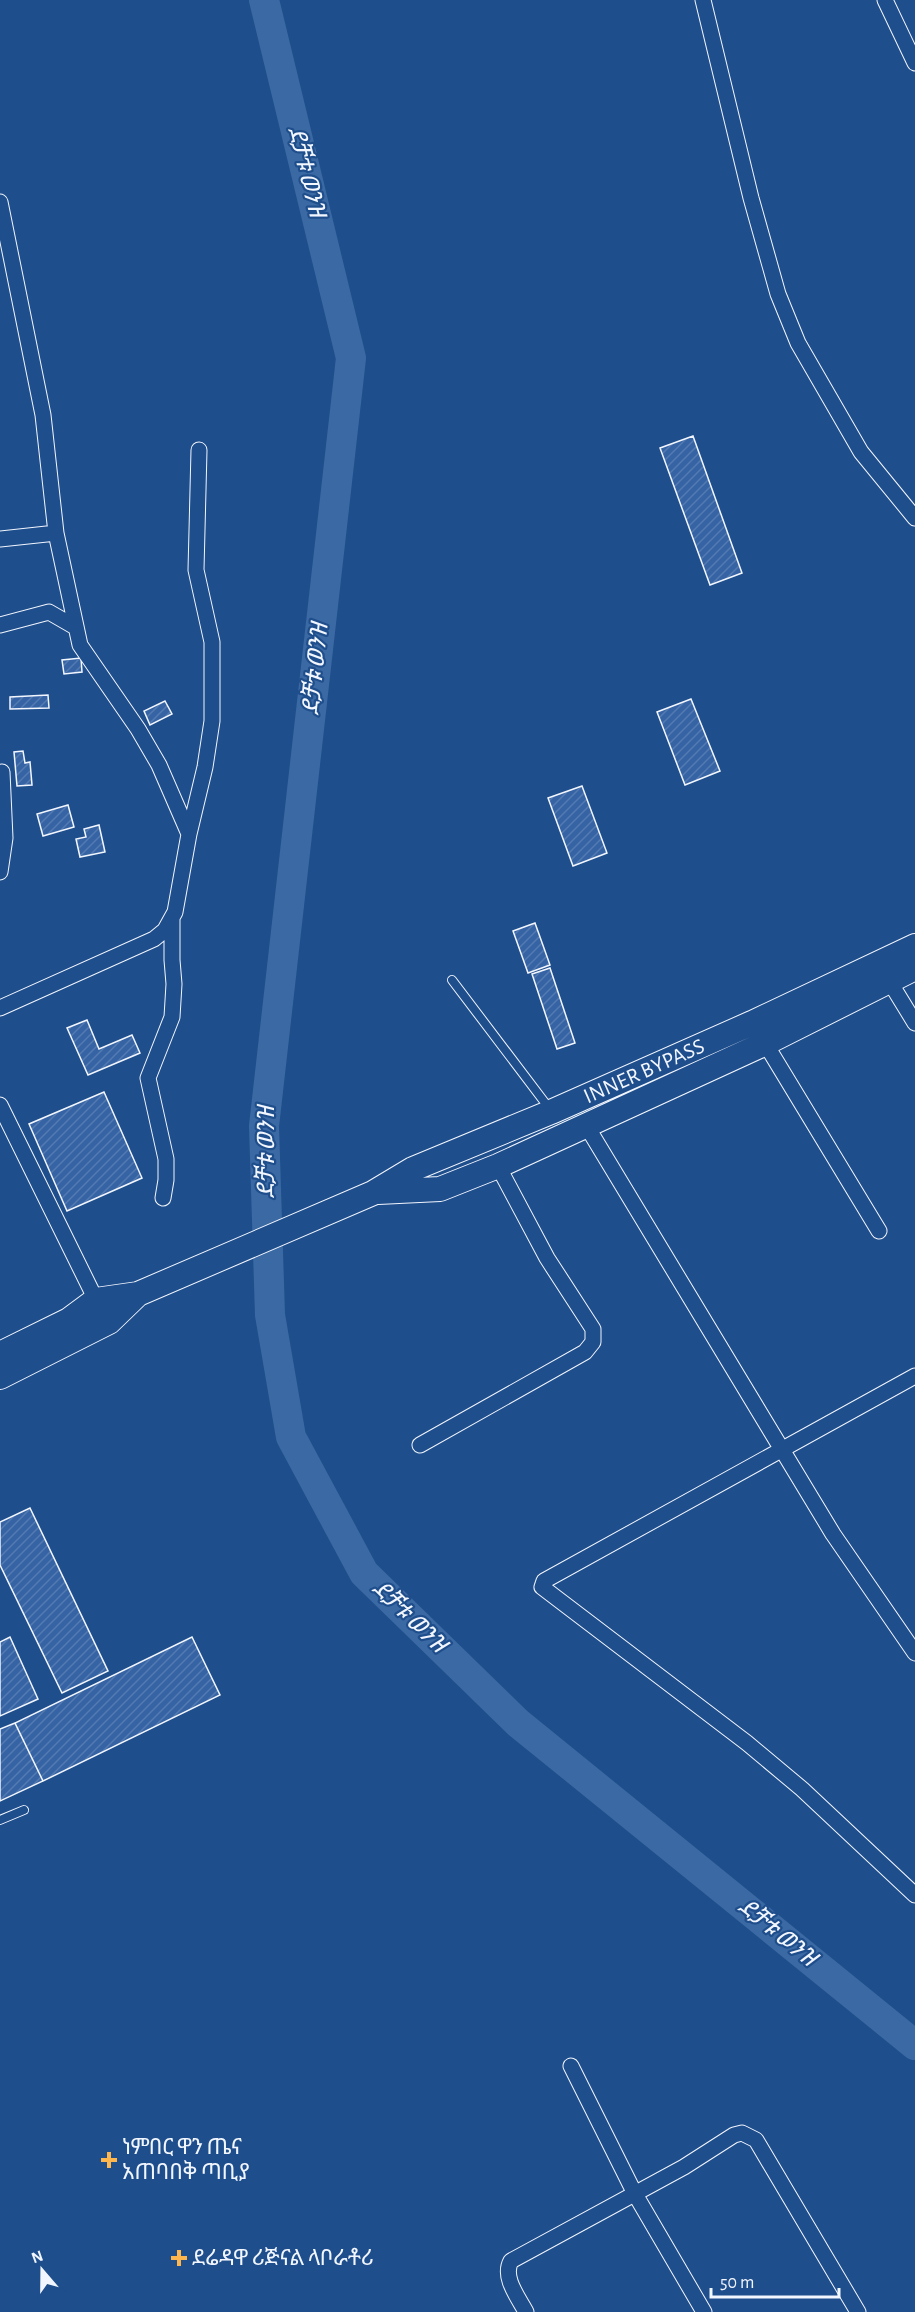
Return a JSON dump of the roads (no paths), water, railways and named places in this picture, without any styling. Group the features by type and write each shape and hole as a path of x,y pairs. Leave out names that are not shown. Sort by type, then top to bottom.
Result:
{"main road":[{"name":"INNER BYPASS","path":"373,1192 440,1189 498,1166 766,1043 883,972 915,946"},
{"name":"INNER BYPASS","path":"0,1354 69,1320 96,1300 138,1294 373,1192 413,1169 551,1112 752,1023 883,972 915,968"},
{"name":"INNER BYPASS","path":"0,1377 109,1322 138,1294"}],"street":[{"path":"703,0 751,198 778,294 798,343 861,452 915,518"},
{"path":"885,0 915,63"},
{"path":"0,202 43,415 56,533 80,645 138,729 159,765 189,834"},
{"path":"163,1198 166,1159 148,1078 172,1017 174,984 172,919 205,767 213,709 211,628 196,570 199,450"},
{"path":"0,539 56,533"},
{"path":"0,625 49,612 75,627"},
{"path":"0,872 5,838 1,768"},
{"path":"0,1008 144,944 165,930 172,919"},
{"path":"144,944 172,960"},
{"path":"883,972 915,1023"},
{"path":"752,1023 879,1231"},
{"path":"0,1105 109,1322"},
{"path":"586,1125 839,1544 915,1653"},
{"path":"420,1445 585,1352 593,1342 593,1329 547,1258 498,1166"},
{"path":"915,1376 544,1581 542,1587 747,1743 801,1789 915,1895"},
{"path":"571,2066 635,2194 704,2312"},
{"path":"526,2312 508,2277 508,2268 512,2261 684,2167 734,2135 742,2133 756,2140 858,2312"}],"lane":[{"path":"452,980 551,1112"},
{"path":"0,1820 24,1810"}],"waterway":[{"name":"ደቻቱ ወንዝ","path":"264,0 351,358 264,1126 270,1315 291,1437 364,1573 518,1723 915,2045"}],"place":[{"name":"ነምበር ዋን ጤና አጠባበቅ ጣቢያ","path":"109,2160"},
{"name":"ደሬዳዋ ሪጅናል ላቦራቶሪ","path":"179,2258"}]}
